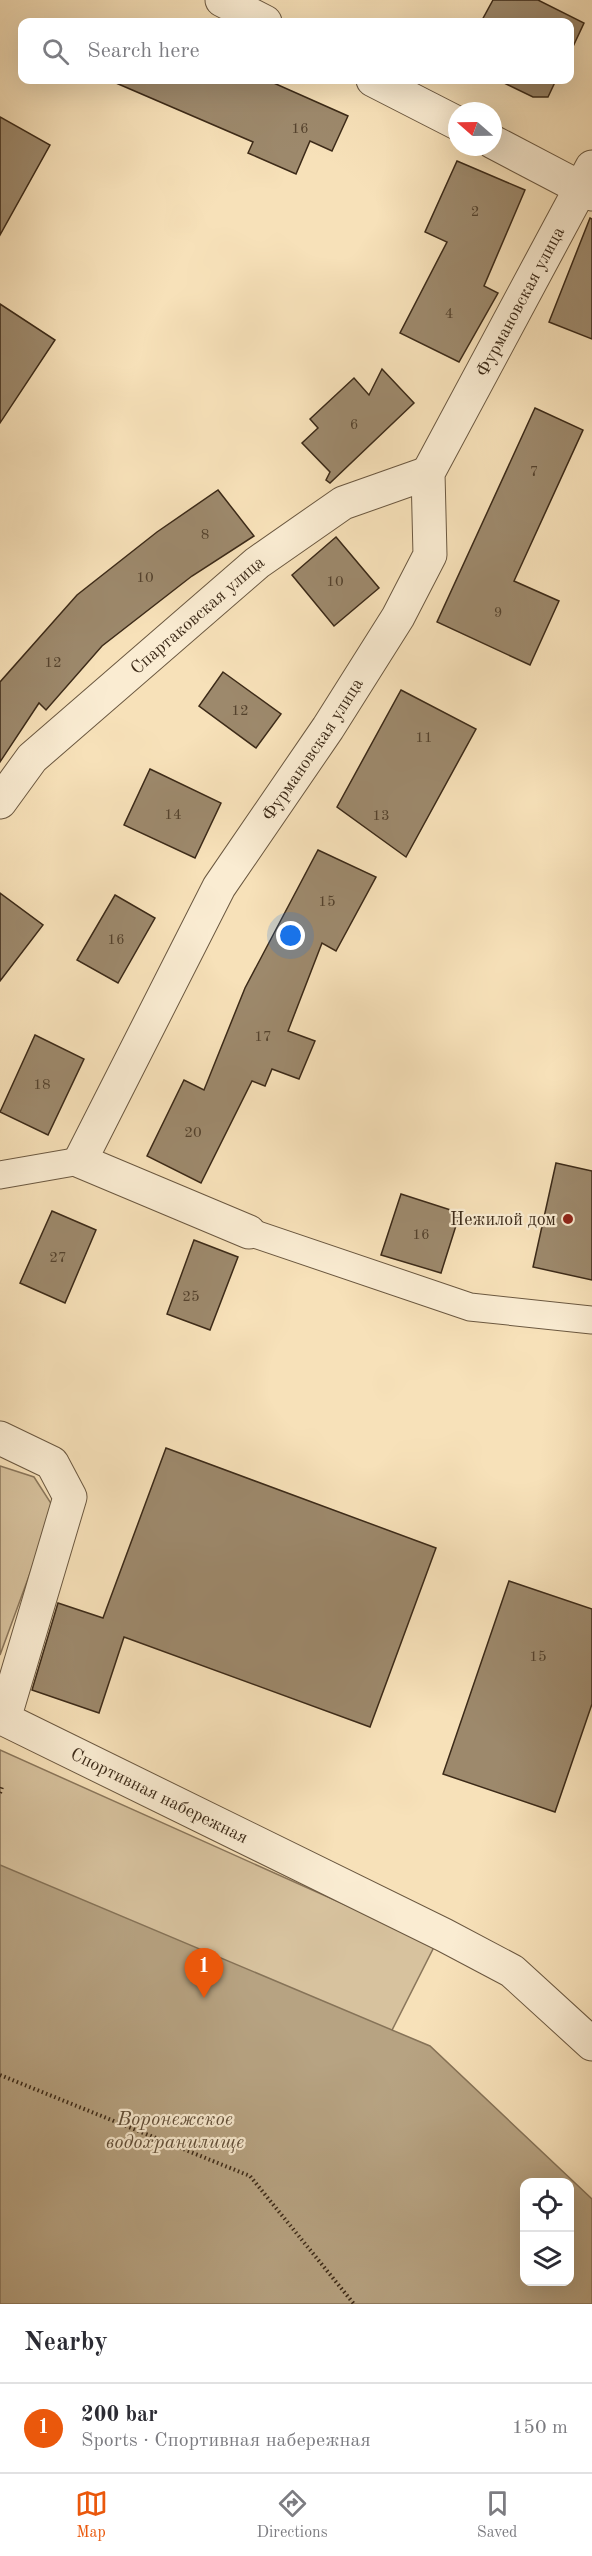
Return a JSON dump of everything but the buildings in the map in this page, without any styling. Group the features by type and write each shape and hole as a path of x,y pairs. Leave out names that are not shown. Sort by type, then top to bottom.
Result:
{"street":[{"path":"222,0 257,18"},
{"path":"381,84 448,118"},
{"path":"502,146 589,183"},
{"name":"Фурмановская улица","path":"80,1161 219,887 334,718 398,617 429,555 428,473 589,183"},
{"name":"Спартаковская улица","path":"0,802 32,758 257,563 344,503 428,473"},
{"path":"80,1161 249,1232"},
{"name":"Спортивная набережная","path":"0,1438 52,1462 70,1497 4,1719 444,1935 512,1971 592,2044"}],"lane":[{"path":"0,1175 80,1161"},
{"path":"249,1232 470,1307 592,1320"}],"path":[{"path":"0,1792 2,1787"},
{"path":"0,2075 250,2176 354,2304"}],"shaded area":[{"path":"0,1466 34,1477 54,1508 0,1655"},
{"path":"0,1750 435,1945 381,2052 0,2195"}],"water":[{"name":"Воронежское водохранилище","path":"0,1865 430,2046 570,2178 520,2178 520,2286 574,2286 574,2182 592,2199 592,2304 0,2304"}],"place":[{"name":"Нежилой дом","path":"568,1219"},
{"name":"200 bar","path":"204,1998"}]}
